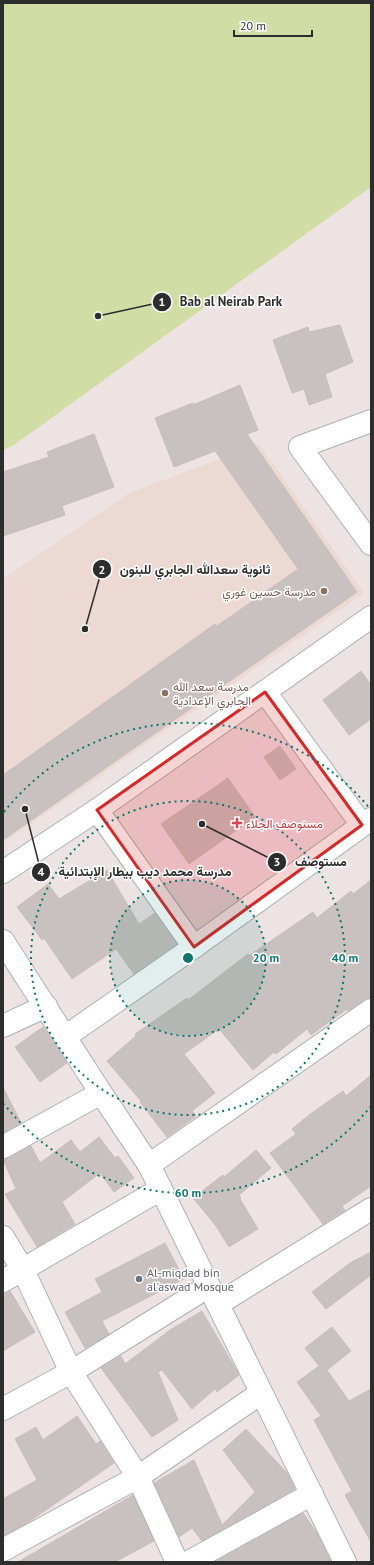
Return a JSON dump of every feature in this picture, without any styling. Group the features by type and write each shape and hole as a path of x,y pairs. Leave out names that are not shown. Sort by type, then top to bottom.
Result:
{"street":[{"path":"371,421 300,447 371,544"},
{"path":"3,872 98,810 371,617"},
{"path":"66,1037 367,822 265,692"},
{"path":"98,810 194,947"},
{"path":"3,941 101,1093 150,1165 345,1562"},
{"path":"3,1026 46,1006"},
{"path":"150,1165 371,1010"},
{"path":"3,1147 101,1093"},
{"path":"3,1281 161,1189"},
{"path":"3,1409 213,1295 369,1216"},
{"path":"3,1238 23,1270 71,1372 138,1477 177,1562"},
{"path":"3,1550 138,1477 261,1393"},
{"path":"190,1562 312,1494"}],"highlighted area":[{"path":"265,692 362,825 194,947 97,810"}],"shaded area":[{"path":"259,444 364,593 3,843 3,579 129,493"},
{"name":"مسنوصف الجلاء","path":"274,725 342,820 198,920 132,825"}],"green space":[{"path":"3,3 371,3 371,187 14,445 3,450"}],"building":[{"path":"340,325 353,362 325,374 332,397 309,405 304,389 292,393 273,340 308,327 309,332"},
{"path":"240,385 258,430 247,434 357,592 3,840 3,775 215,624 217,626 298,569 215,451 174,467 155,418 193,403 193,405"},
{"path":"94,434 114,487 62,506 65,515 3,536 3,472 49,457 47,452"},
{"path":"361,671 371,685 371,719 349,735 323,700"},
{"path":"280,746 296,769 280,780 264,757"},
{"path":"228,778 255,817 189,864 161,824"},
{"path":"107,870 139,924 155,913 177,944 134,974 116,949 72,979 44,938 42,940 17,907 48,884 59,899"},
{"path":"371,880 371,997 348,1011 347,1009 311,1035 307,1029 276,1054 274,1052 253,1070 220,1030 218,1032 216,1031 184,1054 215,1093 192,1111 196,1116 167,1137 140,1102 141,1101 107,1061 136,1036 135,1034 187,998 188,1000 248,954 249,956 313,912 317,918 351,891 353,894"},
{"path":"43,1027 67,1063 40,1082 15,1047"},
{"path":"371,1075 371,1186 342,1206 345,1210 323,1224 270,1153 296,1134 292,1129 309,1115 343,1091 346,1096"},
{"path":"3,1087 21,1123 3,1133"},
{"path":"99,1137 115,1158 118,1156 134,1178 114,1192 100,1173 62,1202 75,1224 37,1247 5,1194 16,1189 3,1159 9,1158 31,1146 40,1163 71,1140 80,1152"},
{"path":"256,1150 271,1168 239,1195 258,1229 229,1247 216,1226 193,1198 223,1175 224,1177"},
{"name":"Al-miqdad bin al'aswad Mosque","path":"165,1243 184,1279 102,1321 109,1334 85,1348 65,1312 102,1292 95,1279"},
{"path":"371,1252 371,1275 326,1309 312,1292 350,1263"},
{"path":"10,1291 35,1332 3,1351 3,1293"},
{"path":"202,1311 239,1375 217,1392 215,1389 192,1409 162,1370 158,1372 178,1420 152,1437 101,1368 121,1356 125,1364 170,1330"},
{"path":"332,1327 351,1351 327,1370 349,1401 371,1389 371,1542 345,1495 352,1491 314,1420 321,1416 297,1382 319,1366 305,1348"},
{"path":"77,1416 96,1444 100,1441 114,1463 30,1521 3,1536 3,1499 37,1480 15,1439 36,1427 43,1440"},
{"path":"246,1429 287,1473 295,1489 202,1541 192,1528 179,1537 154,1483 194,1460 222,1525 255,1492 223,1450"},
{"path":"133,1495 154,1541 115,1562 18,1562"},
{"path":"303,1513 317,1533 331,1562 217,1561"}],"place":[{"name":"Bab al Neirab Park","path":"98,316"},
{"name":"مدرسة حسين غوري","path":"324,591"},
{"name":"ثانوية سعدالله الجابري للبنون","path":"85,629"},
{"name":"مدرسة سعد الله الجابري الإعدادية","path":"165,693"},
{"name":"مدرسة محمد ديب بيطار الإبتدائية","path":"25,809"},
{"name":"مسنوصف الجلاء","path":"237,823"},
{"name":"مستوصف","path":"202,824"},
{"name":"Al-miqdad bin al'aswad Mosque","path":"139,1279"}]}
